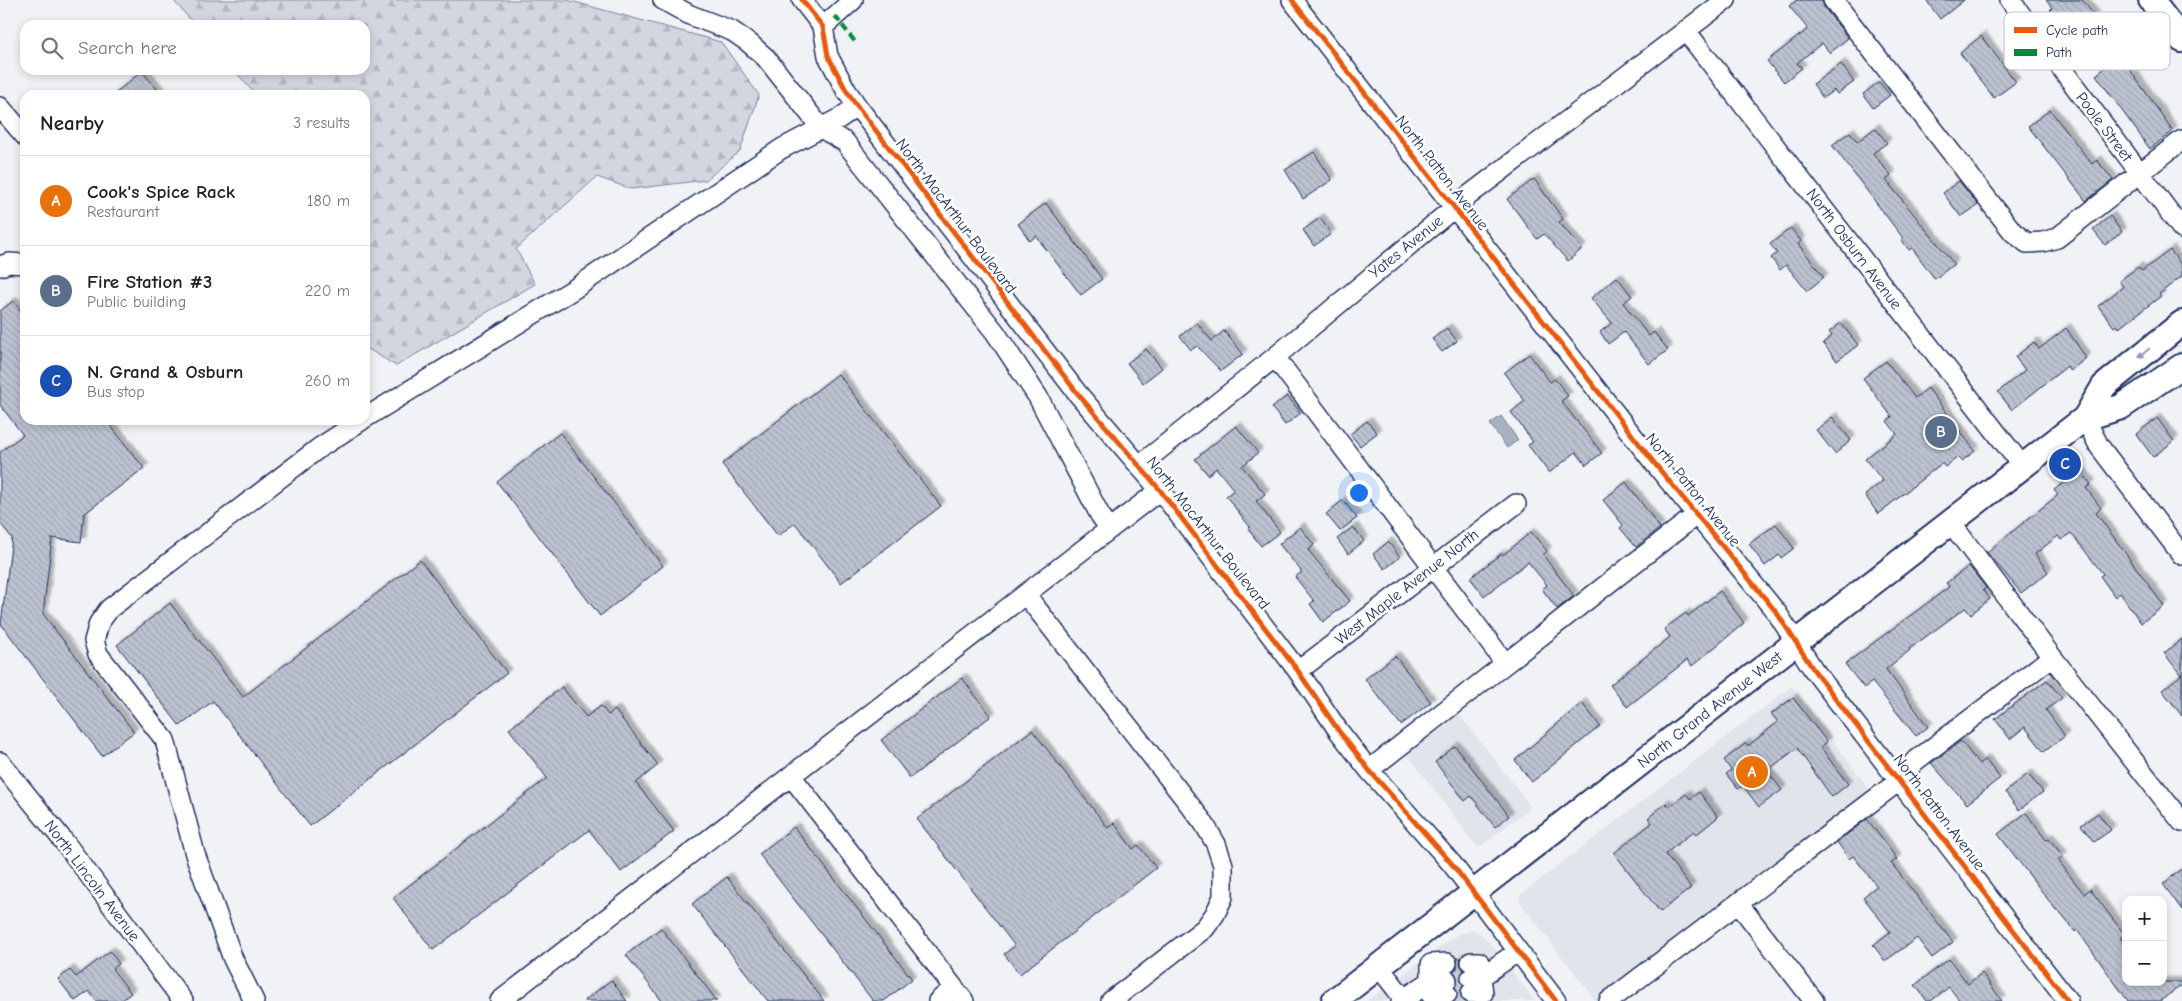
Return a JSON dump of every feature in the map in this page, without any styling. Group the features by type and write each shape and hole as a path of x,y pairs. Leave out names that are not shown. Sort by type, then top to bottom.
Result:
{"main road":[{"path":"2151,0 2160,12"},
{"path":"2170,25 2182,40"},
{"name":"North Grand Avenue West","path":"1334,1001 2024,467 2085,418 2104,386 2182,323"},
{"name":"North Grand Avenue West","path":"2085,418 2121,407 2182,366"}],"street":[{"path":"663,0 690,15 732,31 748,42 766,58 821,128 845,142 984,315 1038,397 1100,515 1110,529"},
{"name":"North MacArthur Boulevard","path":"802,0 823,27 828,56 846,90 858,106 1078,394 1160,490 1298,671 1369,770 1426,832 1556,1001"},
{"path":"823,27 853,0"},
{"name":"North Patton Avenue","path":"1292,0 1696,515 1777,613 1813,669 2068,1001"},
{"name":"Yates Avenue","path":"1140,465 1276,357 1454,208 1726,0"},
{"path":"1833,0 2012,232 2027,243 2043,242 2057,238 2182,140"},
{"name":"Poole Street","path":"2010,0 2019,12"},
{"name":"North Osburn Avenue","path":"1686,30 2024,467"},
{"name":"Poole Street","path":"2062,70 2182,229"},
{"path":"370,413 574,289 781,149 858,106"},
{"path":"0,107 20,130"},
{"path":"0,266 9,263 20,264"},
{"path":"1276,357 1505,663"},
{"path":"2085,418 2099,446 2182,554"},
{"path":"254,1001 233,959 195,854 165,740 106,666 98,654 94,641 99,623 109,609 319,448 352,425"},
{"path":"500,1001 792,777 1160,490"},
{"name":"West Maple Avenue North","path":"1298,671 1516,504"},
{"path":"1369,770 1696,515"},
{"path":"1951,523 2052,658 2182,822"},
{"path":"1026,595 1203,822 1216,844 1223,865 1222,897 1205,928 1111,1001"},
{"path":"1609,1001 1899,781 1914,762 2052,658"},
{"name":"North Lincoln Avenue","path":"0,762 66,844 183,1001"},
{"path":"792,777 959,994 938,1001"},
{"path":"1738,903 1814,1001"},
{"path":"1474,977 1517,952"},
{"path":"1378,967 1403,1000 1443,980"}],"shaded area":[{"path":"1792,686 1873,794 1599,1001 1596,1001 1520,902 1519,896"},
{"path":"1449,701 1531,807 1481,846 1477,847 1397,741"},
{"path":"1474,930 1482,935 1495,949 1535,1001 1367,1001 1458,934"}],"green space":[{"path":"173,0 567,0 721,42 759,95 740,151 706,180 631,189 597,177 516,249 535,284 396,366 370,350 370,90 252,90 238,75 370,75 370,20 191,20"}],"water":[{"path":"1501,416 1518,440 1507,448 1490,424"}],"building":[{"path":"1797,0 1822,0 1824,7 1848,38 1830,53 1822,43 1797,63 1802,68 1784,82 1767,61 1808,29 1789,6"},
{"path":"1926,0 1964,0 1940,19"},
{"path":"2046,0 2082,0 2092,12 2052,12 2050,10 2052,8"},
{"path":"1981,36 2004,66 2004,70 2007,70 2016,82 1994,98 1960,53"},
{"path":"1841,64 1854,82 1837,94 1834,90 1823,98 1813,84"},
{"path":"2102,70 2130,70 2173,131 2150,149 2096,75"},
{"path":"137,75 145,75 158,90 119,90"},
{"path":"1879,82 1890,95 1873,108 1863,94"},
{"path":"2050,110 2092,164 2097,160 2113,180 2086,201 2028,126"},
{"path":"1875,128 1887,143 1873,153 1891,176 1886,180 1954,264 1935,279 1912,248 1909,250 1901,239 1903,238 1832,145 1850,132 1857,142"},
{"path":"1314,152 1332,180 1303,199 1285,170"},
{"path":"1534,179 1563,219 1559,222 1582,249 1568,261 1544,234 1537,239 1507,199"},
{"path":"1959,181 1978,205 1961,217 1943,193"},
{"path":"1046,203 1102,279 1081,295 1036,236 1030,241 1018,224"},
{"path":"2110,216 2122,232 2105,245 2093,230"},
{"path":"1320,218 1331,234 1314,246 1303,230"},
{"path":"1791,228 1801,241 1798,244 1824,277 1807,291 1786,265 1780,270 1771,258 1777,253 1770,244"},
{"path":"2170,250 2182,266 2182,276 2159,294 2161,296 2119,328 2117,325 2114,327 2098,306 2123,287 2119,281 2138,267 2142,271"},
{"path":"1617,277 1632,296 1623,303 1649,336 1654,332 1668,350 1649,364 1624,332 1608,344 1600,332 1612,323 1591,298"},
{"path":"13,301 20,310 20,425 110,425 144,468 84,514 81,542 52,538 43,614 134,732 102,756 1,624 12,538 0,523 0,452 23,435 0,405 0,311"},
{"path":"1197,323 1212,341 1224,331 1243,354 1221,371 1197,346 1191,350 1180,336"},
{"path":"1841,323 1858,345 1837,361 1823,343 1832,336 1829,332"},
{"path":"1447,328 1457,341 1442,352 1432,339"},
{"path":"2066,328 2086,358 2070,371 2067,366 2012,410 1998,392 2025,370 2015,357 2034,342 2039,349"},
{"path":"1146,349 1162,368 1143,383 1127,363"},
{"path":"1529,354 1550,382 1555,379 1568,396 1561,401 1602,453 1586,465 1576,452 1549,473 1528,445 1533,442 1511,412 1525,401 1504,373"},
{"path":"1886,361 1915,398 1928,388 1975,451 1962,461 1958,457 1945,467 1942,463 1878,514 1865,495 1883,481 1865,459 1897,434 1887,421 1892,417 1863,378"},
{"path":"838,374 941,506 841,583 795,523 778,536 722,464"},
{"path":"1287,396 1301,413 1285,425 1272,408"},
{"path":"1832,417 1851,440 1835,454 1816,430"},
{"path":"2157,418 2174,441 2153,457 2136,434"},
{"path":"1367,421 1377,433 1360,446 1350,434"},
{"path":"1236,426 1258,453 1242,466 1265,494 1256,501 1280,532 1261,546 1248,529 1250,527 1226,496 1234,490 1216,468 1208,475 1195,459"},
{"path":"560,433 663,566 600,616 497,482"},
{"path":"2079,470 2091,484 2086,488 2101,508 2096,513 2164,606 2141,623 2120,593 2115,597 2100,576 2103,574 2071,533 2061,540 2058,536 2035,554 2048,572 2021,593 1987,552 2058,495 2054,490"},
{"path":"1626,482 1660,528 1636,547 1620,528 1623,525 1603,500"},
{"path":"1343,500 1357,518 1340,531 1326,514"},
{"path":"1776,524 1794,548 1781,558 1779,555 1765,566 1749,544"},
{"path":"1300,527 1314,545 1308,550 1350,601 1323,622 1310,604 1314,601 1295,577 1302,572 1279,544"},
{"path":"1353,527 1364,541 1348,554 1337,539"},
{"path":"1531,532 1547,551 1543,555 1574,596 1557,609 1542,589 1547,585 1528,562 1484,596 1470,578 1502,553 1503,555"},
{"path":"1388,542 1400,557 1385,569 1373,554"},
{"path":"420,560 507,673 310,826 213,701 180,726 117,645 170,603 243,697"},
{"path":"1969,566 1986,588 1983,590 1990,599 1971,614 1965,608 1909,649 1886,669 1928,727 1916,736 1872,682 1864,688 1845,664 1949,587 1946,583"},
{"path":"1720,591 1744,623 1692,666 1687,660 1627,707 1610,685 1670,637 1664,629 1686,613 1688,616"},
{"path":"2182,639 2182,716 2162,690 2181,675 2164,653"},
{"path":"1395,656 1431,702 1401,725 1365,679"},
{"path":"962,678 991,716 910,778 881,740"},
{"path":"2047,680 2062,698 2046,710 2065,736 2044,752 2025,727 2010,739 1995,719"},
{"path":"562,687 586,717 601,706 608,715 615,710 658,765 636,783 674,831 621,872 589,830 433,950 393,898 547,778 509,729"},
{"path":"1793,698 1827,742 1820,747 1848,784 1832,797 1797,748 1767,771 1782,790 1759,807 1743,786 1738,789 1726,774 1731,770 1724,760 1746,743 1748,746 1778,722 1771,714"},
{"path":"1582,703 1600,726 1532,782 1515,760"},
{"path":"1032,730 1108,828 1114,823 1133,849 1138,845 1156,868 1020,974 1004,954 1015,946 917,819"},
{"path":"1961,741 1979,764 1985,759 2000,778 1967,804 1931,763"},
{"path":"1455,746 1509,816 1495,827 1471,796 1465,801 1435,762"},
{"path":"2028,774 2043,792 2019,810 2005,792"},
{"path":"1699,792 1718,817 1697,834 1694,831 1665,854 1691,888 1660,912 1614,853 1652,823 1648,818 1666,803 1669,807 1686,794 1690,799"},
{"path":"2026,813 2046,840 2049,838 2063,856 2058,860 2084,894 2090,889 2122,931 2122,937 2120,938 2122,941 2122,986 2167,986 2167,982 2182,982 2182,985 2160,1001 2128,1001 2077,930 2075,932 2056,910 1998,834"},
{"path":"2098,813 2111,830 2094,842 2081,825"},
{"path":"1867,819 1897,859 1891,863 1953,942 1932,958 1917,938 1885,961 1873,945 1890,932 1863,897 1877,886 1853,856 1849,859 1837,842"},
{"path":"794,827 912,979 884,1001 873,1001 759,854"},
{"path":"2182,869 2182,910 2163,884"},
{"path":"727,877 824,1001 768,1001 692,904"},
{"path":"661,928 717,1001 662,1001 626,955"},
{"path":"110,951 119,964 112,969 131,993 121,1001 96,1001 89,991 75,1001 58,979 70,970 76,977"},
{"path":"1457,958 1461,958 1460,962 1463,970 1460,979 1463,986 1460,993 1462,999 1457,999 1458,993 1455,987 1458,979 1454,972 1457,968"},
{"path":"1949,959 1968,984 1982,973 2002,1001 1960,1001 1949,987 1931,1001 1927,1001 1915,985"},
{"path":"611,980 627,1001 584,1001"}],"tunnel":[{"path":"1447,980 1471,978"},
{"path":"1447,994 1471,993"}],"marked path":[{"path":"835,16 856,43"}],"cycle path":[{"path":"802,0 823,27 828,56 857,106 1078,394 1160,490 1298,671 1338,730 1369,770 1452,864 1556,1001"},
{"path":"1292,0 1651,459 1777,613 1813,669 2068,1001"}],"place":[{"name":"Fire Station #3","path":"1941,432"},
{"name":"N. Grand & Osburn","path":"2065,464"},
{"name":"Cook's Spice Rack","path":"1752,772"}]}
